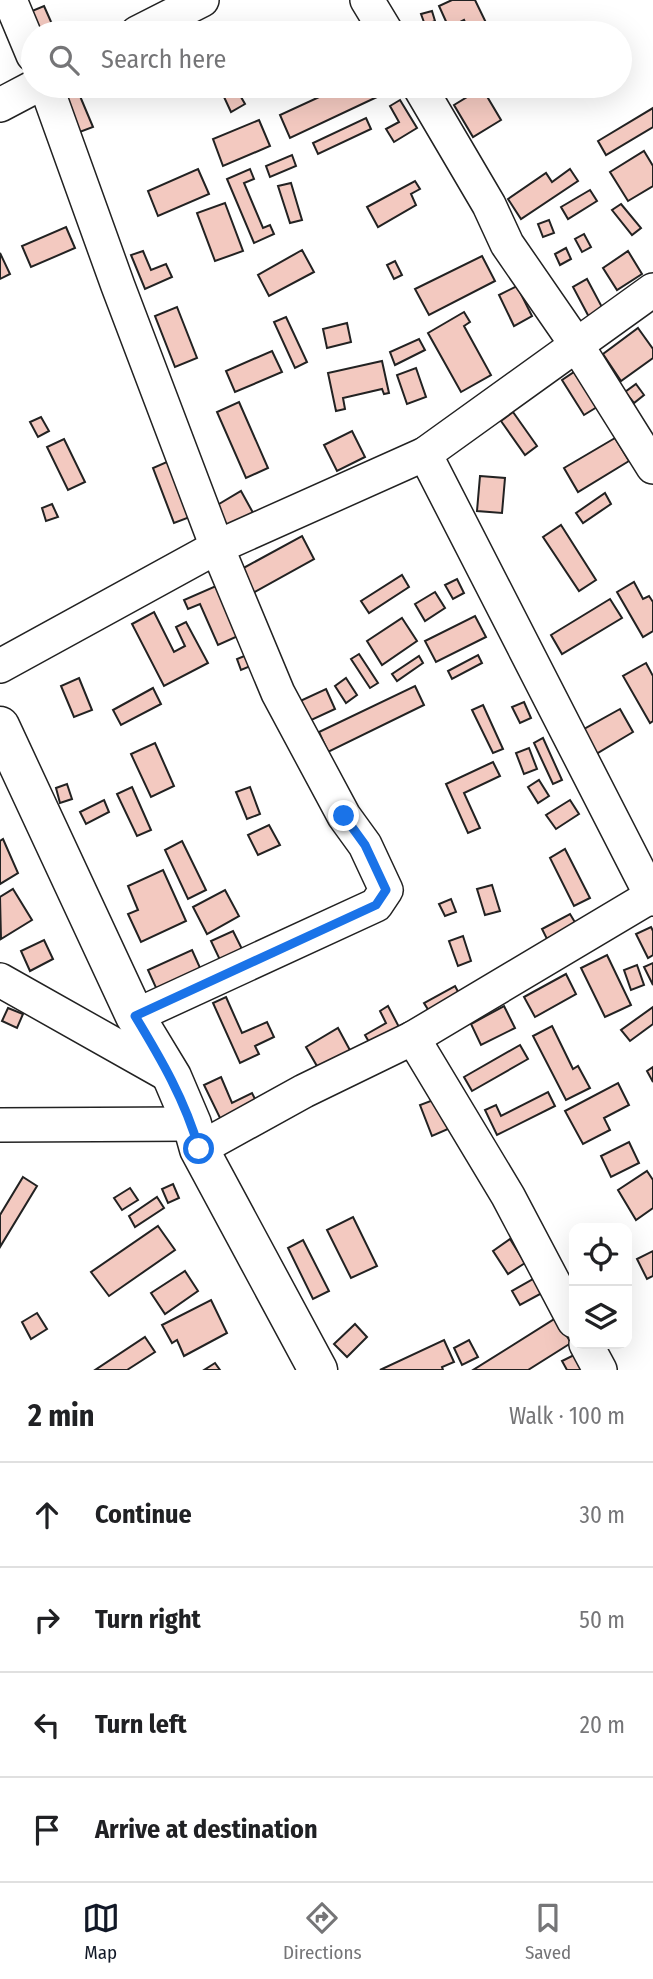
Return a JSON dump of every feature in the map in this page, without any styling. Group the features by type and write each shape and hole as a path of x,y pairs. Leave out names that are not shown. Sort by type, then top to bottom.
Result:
{"street":[{"path":"10,0 21,26"},
{"path":"161,21 202,0"},
{"path":"367,0 380,21"},
{"path":"0,105 21,94"},
{"path":"50,98 217,547 278,693 344,816 365,845 386,890 376,905 135,1016"},
{"path":"426,98 489,205 506,244 576,344 653,467"},
{"path":"0,666 217,547 425,454 653,290"},
{"path":"0,1125 195,1136 304,1091 413,1038 652,897 425,454"},
{"path":"0,726 135,1016 172,1077 195,1136 318,1370"},
{"path":"0,981 172,1077"},
{"path":"413,1038 508,1196 569,1312"},
{"path":"589,1349 600,1370"}],"building":[{"path":"452,0 475,0 485,21 446,21 439,6"},
{"path":"44,6 51,21 36,21 32,11"},
{"path":"432,11 435,21 424,21 421,14"},
{"path":"63,98 81,98 93,127 77,133"},
{"path":"224,98 242,98 245,104 231,112"},
{"path":"317,98 375,98 290,138 280,115"},
{"path":"466,98 488,98 501,120 473,137 454,105"},
{"path":"400,100 417,128 394,142 386,129 399,122 390,106"},
{"path":"653,108 653,127 606,155 598,141"},
{"path":"366,118 371,129 318,154 313,143"},
{"path":"259,120 270,146 223,166 213,139"},
{"path":"644,151 653,166 653,186 628,201 610,172"},
{"path":"292,155 296,166 270,177 266,166"},
{"path":"198,169 209,194 158,216 148,191"},
{"path":"250,169 254,179 244,183 263,228 270,225 274,234 254,243 227,179"},
{"path":"570,169 578,181 521,219 508,199 546,173 552,182"},
{"path":"415,181 420,189 411,194 416,205 378,227 367,207"},
{"path":"291,183 302,220 290,223 278,186"},
{"path":"590,190 597,201 568,219 561,207"},
{"path":"225,203 243,251 215,261 197,213"},
{"path":"621,204 641,228 632,235 612,210"},
{"path":"549,220 554,233 543,237 538,224"},
{"path":"66,227 75,248 31,267 22,246"},
{"path":"584,234 591,247 582,252 575,239"},
{"path":"566,248 571,259 560,265 555,254"},
{"path":"302,250 314,272 269,296 258,275"},
{"path":"143,251 151,270 166,264 172,277 145,289 131,255"},
{"path":"628,251 642,274 617,290 603,268"},
{"path":"0,253 10,274 0,279"},
{"path":"482,256 495,281 429,315 415,289"},
{"path":"395,261 402,275 394,279 387,265"},
{"path":"587,279 603,309 589,317 573,287"},
{"path":"517,286 532,316 514,326 499,295"},
{"path":"177,307 197,358 175,367 155,316"},
{"path":"464,312 470,322 464,326 491,375 461,392 428,333"},
{"path":"286,317 307,362 295,368 274,322"},
{"path":"347,323 351,342 327,348 323,329"},
{"path":"638,328 653,349 653,358 621,381 603,354"},
{"path":"419,339 425,350 395,365 390,352"},
{"path":"272,351 282,372 235,392 226,371"},
{"path":"382,361 389,393 384,394 382,389 343,398 345,409 336,411 328,373"},
{"path":"416,368 426,397 407,404 397,375"},
{"path":"574,372 597,407 584,415 562,380"},
{"path":"636,384 644,395 634,403 625,392"},
{"path":"239,402 268,468 246,478 217,412"},
{"path":"513,412 537,446 525,455 501,421"},
{"path":"41,417 49,431 38,437 30,422"},
{"path":"352,431 365,457 337,471 324,445"},
{"path":"615,438 629,461 578,492 564,468"},
{"path":"64,439 85,482 68,490 47,447"},
{"path":"169,461 190,517 174,523 153,468"},
{"path":"480,476 505,478 502,513 477,511"},
{"path":"241,491 257,520 230,536 214,507"},
{"path":"605,493 611,504 583,523 576,513"},
{"path":"52,504 58,517 46,521 42,508"},
{"path":"561,525 596,580 579,591 543,537"},
{"path":"302,536 314,559 251,594 238,571"},
{"path":"402,575 409,587 369,613 361,601"},
{"path":"457,579 464,593 453,599 445,585"},
{"path":"634,582 643,599 649,596 653,602 653,631 643,637 617,592"},
{"path":"216,586 238,636 218,645 200,604 188,609 184,600"},
{"path":"435,592 445,608 425,621 415,604"},
{"path":"610,599 622,618 562,654 551,635"},
{"path":"154,612 174,652 185,646 176,627 186,622 208,663 164,686 132,624"},
{"path":"475,616 486,637 436,662 425,641"},
{"path":"402,618 417,641 382,665 367,641"},
{"path":"249,654 253,665 241,670 237,659"},
{"path":"359,654 378,683 370,688 351,659"},
{"path":"478,655 482,663 452,679 448,671"},
{"path":"419,656 423,663 397,681 392,674"},
{"path":"646,663 653,676 653,721 650,723 623,676"},
{"path":"79,678 92,710 74,717 61,686"},
{"path":"346,678 357,695 346,703 335,686"},
{"path":"415,686 424,705 328,752 319,732"},
{"path":"153,688 161,704 121,725 113,710"},
{"path":"326,689 335,709 307,722 298,702"},
{"path":"524,702 531,718 520,723 512,707"},
{"path":"483,705 503,749 493,753 472,710"},
{"path":"620,709 633,732 591,757 577,733"},
{"path":"543,738 562,780 553,784 534,743"},
{"path":"155,743 174,786 151,797 131,754"},
{"path":"529,748 537,769 524,774 516,753"},
{"path":"493,762 500,776 464,793 480,828 468,833 446,784"},
{"path":"539,780 549,796 538,803 528,787"},
{"path":"67,784 72,799 60,803 56,788"},
{"path":"132,787 151,830 137,836 117,794"},
{"path":"250,787 260,814 247,819 236,792"},
{"path":"104,800 109,812 86,824 80,812"},
{"path":"570,800 579,814 556,829 546,815"},
{"path":"269,825 280,845 258,855 248,835"},
{"path":"3,839 18,873 0,884 0,841"},
{"path":"182,841 206,890 188,899 165,850"},
{"path":"565,849 590,898 574,906 550,858"},
{"path":"163,870 186,921 141,942 128,914 138,910 128,886"},
{"path":"492,885 500,911 485,915 477,889"},
{"path":"13,889 32,920 1,939 0,897"},
{"path":"225,890 239,916 207,934 193,907"},
{"path":"451,899 456,912 445,916 439,904"},
{"path":"570,914 576,924 547,939 542,929"},
{"path":"651,927 653,955 648,958 636,934"},
{"path":"233,931 242,949 220,960 211,941"},
{"path":"463,936 471,961 458,966 449,941"},
{"path":"44,940 53,959 30,971 21,951"},
{"path":"192,950 201,970 157,990 148,970"},
{"path":"607,955 631,1005 605,1017 581,968"},
{"path":"653,963 653,985 644,967"},
{"path":"637,965 644,985 631,990 624,970"},
{"path":"566,974 576,994 535,1017 524,997"},
{"path":"455,986 462,999 432,1016 424,1003"},
{"path":"226,997 242,1033 267,1022 274,1037 255,1046 259,1054 240,1063 213,1003"},
{"path":"388,1006 399,1027 369,1042 365,1035 386,1023 380,1011"},
{"path":"504,1006 515,1028 481,1045 471,1024"},
{"path":"653,1007 653,1024 630,1041 621,1030"},
{"path":"8,1008 23,1014 17,1028 2,1021"},
{"path":"552,1026 573,1069 578,1066 590,1088 566,1100 533,1036"},
{"path":"338,1028 352,1054 321,1073 306,1047"},
{"path":"520,1045 528,1059 472,1091 464,1077"},
{"path":"653,1067 653,1082 647,1071"},
{"path":"221,1077 232,1103 252,1093 257,1103 221,1120 204,1085"},
{"path":"618,1083 629,1105 604,1118 610,1130 583,1144 565,1111"},
{"path":"548,1092 555,1106 497,1135 485,1110 496,1105 501,1116"},
{"path":"436,1099 448,1129 432,1136 420,1105"},
{"path":"629,1142 639,1163 611,1177 601,1156"},
{"path":"647,1171 653,1180 653,1208 636,1220 618,1190"},
{"path":"23,1177 37,1186 0,1247 0,1215"},
{"path":"173,1184 179,1198 168,1203 162,1189"},
{"path":"130,1188 138,1200 122,1210 114,1198"},
{"path":"157,1197 164,1208 135,1227 129,1216"},
{"path":"353,1217 377,1266 351,1278 327,1230"},
{"path":"158,1226 175,1250 109,1296 91,1272"},
{"path":"510,1239 525,1263 508,1274 493,1251"},
{"path":"303,1240 329,1291 313,1299 288,1248"},
{"path":"653,1251 653,1276 647,1279 637,1259"},
{"path":"185,1271 198,1291 165,1314 151,1293"},
{"path":"535,1278 542,1293 520,1305 512,1291"},
{"path":"211,1300 227,1333 184,1356 177,1340 172,1343 162,1325"},
{"path":"37,1313 47,1329 31,1339 22,1322"},
{"path":"556,1318 569,1340 569,1344 528,1370 473,1370"},
{"path":"355,1324 367,1337 347,1357 334,1344"},
{"path":"145,1337 155,1352 127,1370 95,1370"},
{"path":"444,1340 454,1362 442,1367 443,1370 380,1370"},
{"path":"469,1340 478,1357 462,1365 454,1348"},
{"path":"576,1354 585,1370 567,1370 562,1361"},
{"path":"215,1363 220,1370 204,1370"}],"route":[{"path":"199,1149 192,1124 172,1077 135,1016 376,905 386,890 365,845 344,816"}]}
